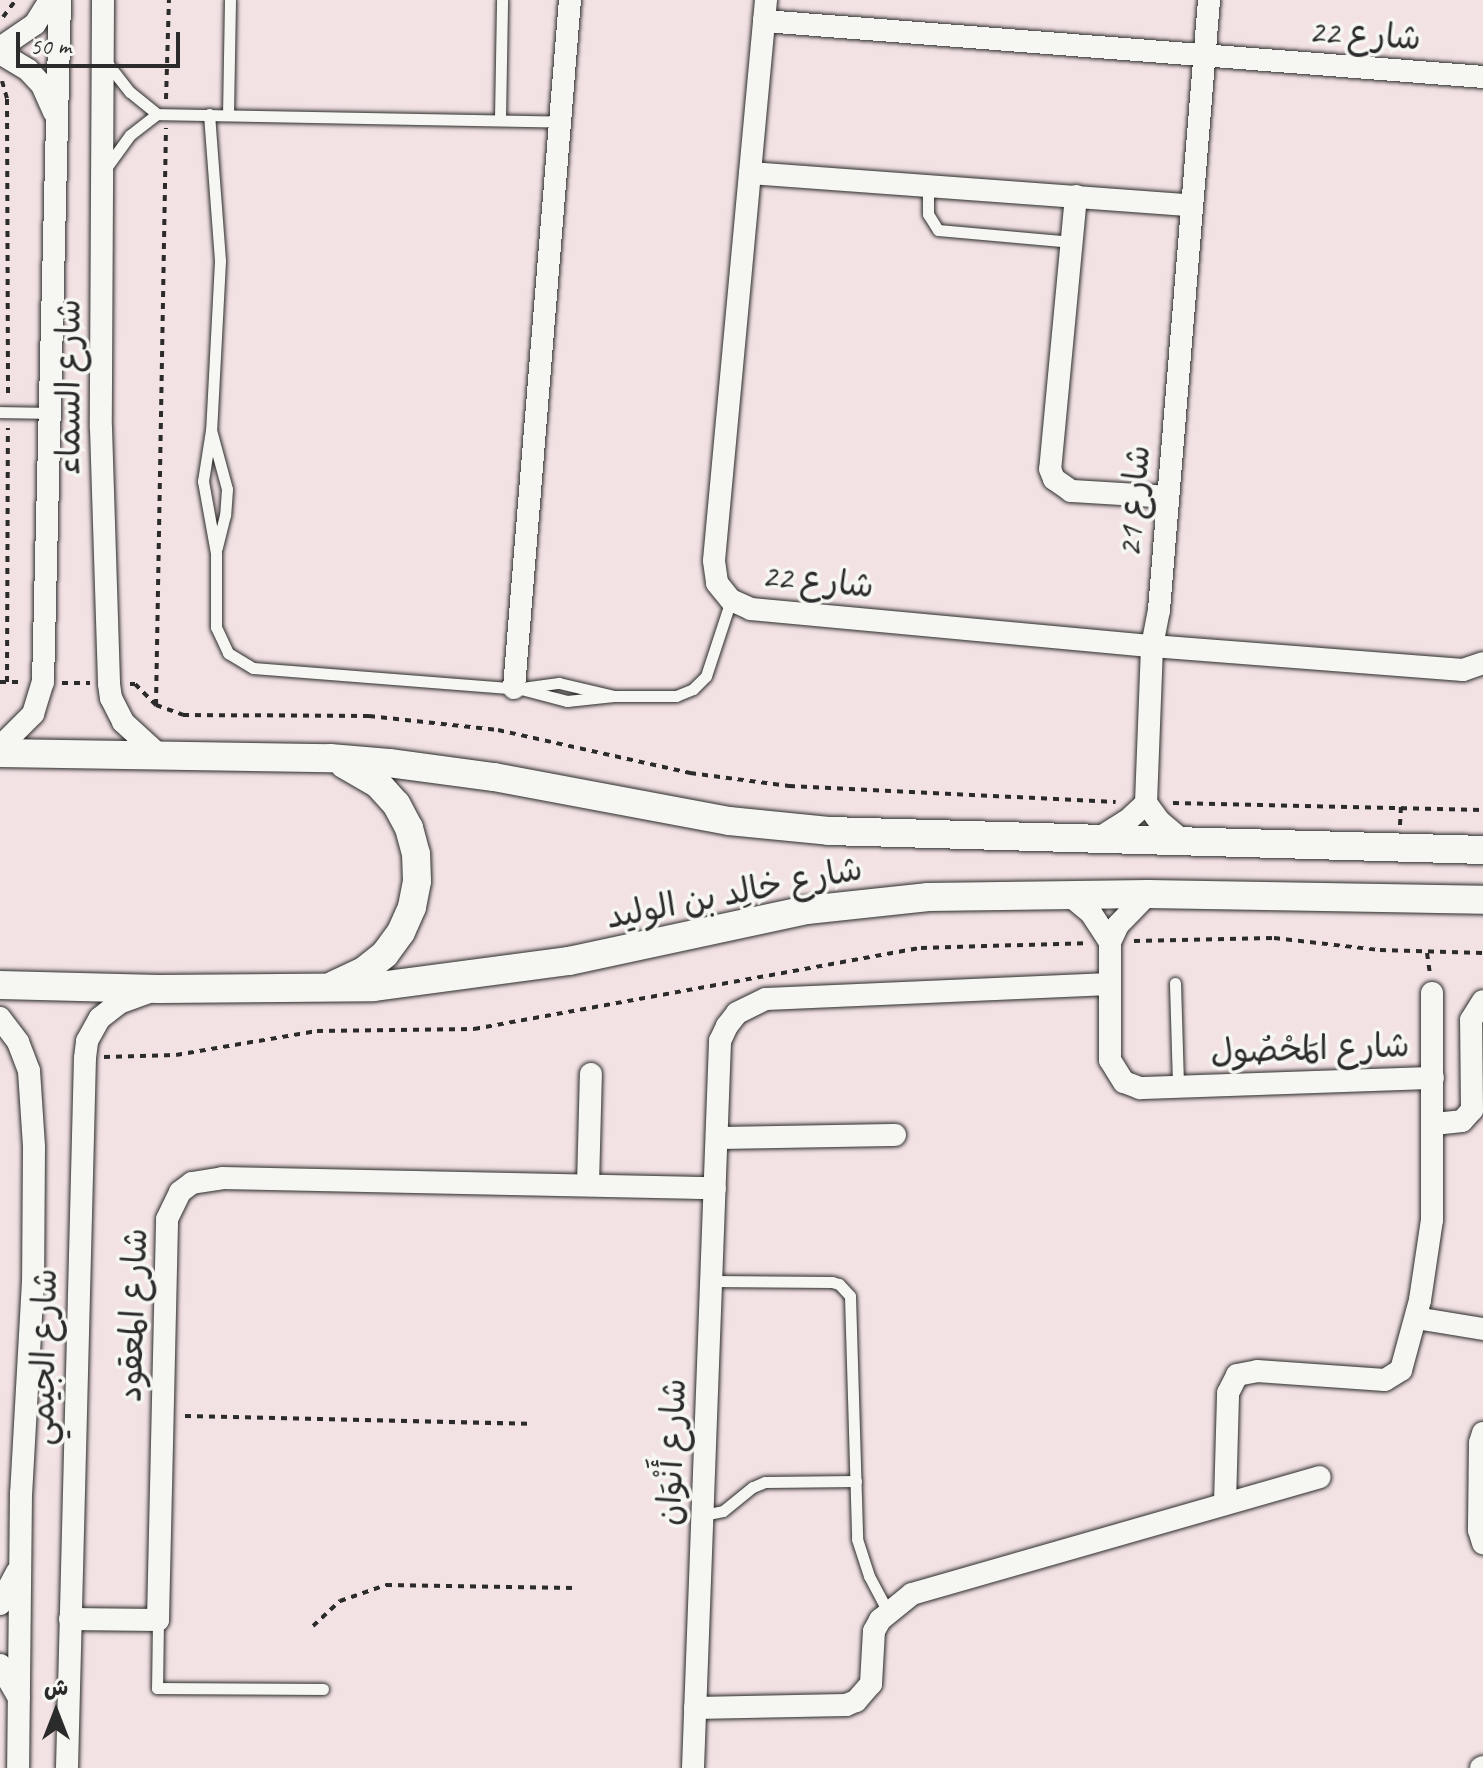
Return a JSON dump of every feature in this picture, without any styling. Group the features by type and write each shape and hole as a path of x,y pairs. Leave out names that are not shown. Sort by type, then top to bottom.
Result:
{"street":[{"path":"50,0 35,24 0,50 28,70 42,85 57,122"},
{"name":"شارع السماء","path":"0,750 33,714 43,682 60,0"},
{"name":"شارع السماء","path":"103,0 101,428 109,684 111,698 123,722 159,755"},
{"path":"518,688 570,0"},
{"name":"شارع 21","path":"1146,803 1152,646 1159,610 1209,0"},
{"name":"شارع 22","path":"1483,77 1203,56 765,11 714,561 717,583 731,600 751,609 1152,646 1463,670 1483,663"},
{"path":"750,173 1191,205"},
{"path":"1076,196 1050,469 1054,479 1071,491 1168,497"},
{"name":"شارع خالِد بن الوليد","path":"0,750 330,758 479,774 682,813 785,827 901,835 1483,850"},
{"path":"313,990 340,983 364,971 385,954 407,920 417,881 416,854 409,828 396,804 378,784 355,768 330,758"},
{"path":"1094,841 1127,821 1146,803 1159,821 1185,843"},
{"path":"1067,893 1091,913 1110,942"},
{"name":"شارع خالِد بن الوليد","path":"0,985 313,990 424,982 569,961 742,922 866,902 991,894 1483,900"},
{"path":"1110,942 1118,925 1148,894"},
{"name":"شارع المَحْصُول","path":"1110,942 1110,1060 1117,1076 1140,1088 1433,1078 1432,1220 1416,1318 1403,1364 1391,1378 1257,1371 1237,1375 1228,1393 1225,1503"},
{"name":"شارع أَنْوَان","path":"693,1768 720,1041 737,1013 750,1004 766,999 1110,984"},
{"name":"شارع الجيمي","path":"67,1768 87,1041 100,1018 119,1003 159,989"},
{"path":"1432,993 1433,1078"},
{"path":"1434,1124 1462,1121 1472,1110 1471,1020 1483,1001"},
{"name":"شارع الجيمي","path":"0,1018 24,1055 32,1093 33,1281 20,1564 18,1768"},
{"path":"588,1185 591,1074"},
{"path":"717,1138 895,1135"},
{"name":"شارع المعقود","path":"158,1620 167,1219 180,1192 192,1183 222,1178 715,1188"},
{"path":"1416,1318 1483,1329"},
{"path":"1483,1433 1480,1443 1479,1530 1483,1543"},
{"path":"695,1708 835,1708 856,1701 871,1684 874,1631 888,1611 912,1594 1320,1477"},
{"path":"0,1604 20,1564"},
{"path":"70,1619 158,1620"},
{"path":"0,1665 11,1679 21,1701"}],"lane":[{"path":"228,115 230,0"},
{"path":"500,119 502,0"},
{"path":"102,53 119,80 161,114"},
{"path":"101,177 119,147 161,114 561,122"},
{"path":"209,114 220,261 211,430 203,481 216,553 218,636 228,653 244,664 518,688 567,701 614,696 667,697 693,689 710,668 731,600"},
{"path":"928,186 928,214 938,230 1072,242"},
{"path":"4,412 50,413"},
{"path":"211,430 227,489 225,515 216,553"},
{"path":"1175,983 1178,1087"},
{"path":"711,1281 832,1282 846,1289 851,1304 860,1551 888,1611"},
{"path":"703,1515 723,1511 753,1487 765,1482 856,1481"},
{"name":"شارع المعقود","path":"158,1620 157,1688 323,1689"}],"path":[{"path":"0,21 16,0"},
{"path":"156,705 161,114 169,0"},
{"path":"0,79 6,87 7,99 3,682 135,684 156,705 183,715 369,716 498,730 690,773 789,786 1146,803 1483,810"},
{"path":"162,1416 528,1424"},
{"path":"313,1626 340,1601 386,1585 575,1588"}]}
